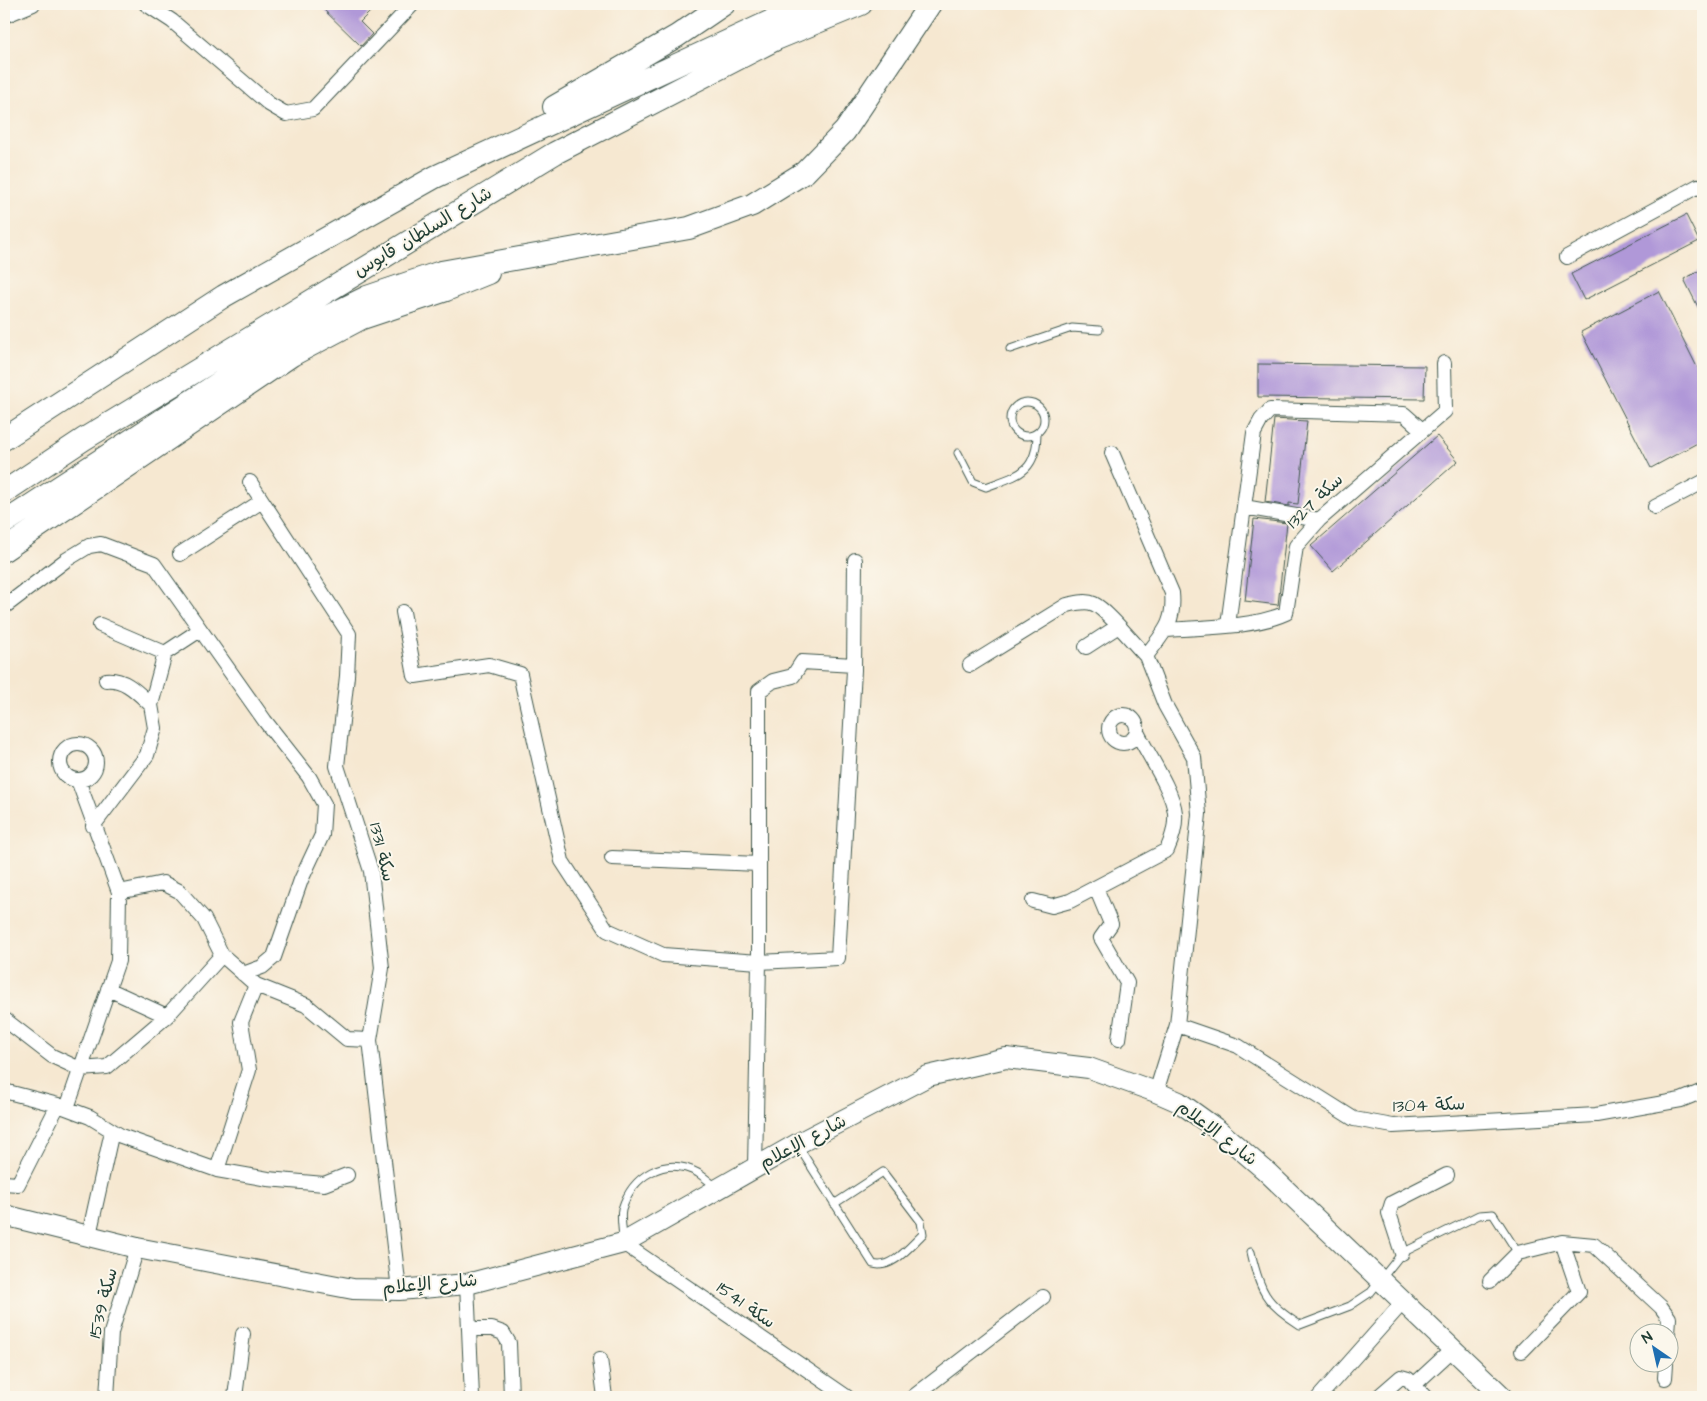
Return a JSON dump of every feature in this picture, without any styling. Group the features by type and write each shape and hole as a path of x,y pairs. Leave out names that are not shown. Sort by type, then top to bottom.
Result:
{"highway":[{"path":"435,177 677,36 724,4"},
{"name":"شارع السلطان قابوس","path":"4,439 224,296 435,177 808,4"},
{"name":"شارع السلطان قابوس","path":"4,492 84,438 555,152 776,39 861,4"},
{"path":"4,523 179,407 308,326 367,297 441,272 535,254 619,242 689,228 752,204 805,172 845,131 930,4"},
{"path":"4,550 292,356 362,318 446,290 535,254"}],"main road":[{"name":"شارع الإعلام","path":"4,1215 137,1248 353,1289 399,1290 467,1284 624,1243 797,1144 928,1076 1006,1058 1089,1068 1179,1102 1218,1130 1267,1172 1503,1397"}],"street":[{"path":"4,16 34,4"},
{"path":"146,4 172,21 269,104 286,114 313,109 413,4"},
{"path":"1568,257 1698,186 1703,190"},
{"name":"سكة 1327","path":"1166,630 1228,625 1274,618 1286,612 1289,603 1296,546 1319,520 1445,411 1444,363"},
{"path":"1228,625 1254,433 1261,420 1270,410 1404,414 1422,430"},
{"path":"1112,453 1172,593 1174,611 1166,630 1146,656"},
{"name":"سكة 1331","path":"250,482 349,634 338,766 371,871 382,968 370,1040 399,1290"},
{"path":"1655,507 1703,482"},
{"path":"180,554 262,501"},
{"path":"1244,507 1319,520"},
{"path":"4,607 66,560 89,546 101,544 154,564 264,721 309,777 324,804 322,835 301,880 274,957 262,967 243,974"},
{"path":"403,612 415,676 490,665 520,674 562,861 607,930 663,956 759,962 838,958 854,665 855,560"},
{"path":"970,665 1067,604 1081,602 1094,604 1108,614 1117,627 1146,656 1165,705 1194,757 1199,814 1177,1025 1156,1092"},
{"path":"100,626 165,653"},
{"path":"1086,647 1117,627"},
{"path":"94,826 147,755 155,728 152,705 165,653 200,630"},
{"path":"755,1168 759,962 759,692 773,681 793,676 802,662 854,665"},
{"path":"106,680 116,679 134,689 152,705"},
{"path":"1033,901 1052,906 1070,901 1167,850 1172,837 1175,814 1173,801 1137,732"},
{"path":"4,1183 18,1184 62,1106 80,1069 118,962 119,892 78,780"},
{"path":"612,858 759,864"},
{"path":"119,892 163,883 178,891 204,919 222,956 256,986 306,1005 347,1038 370,1040"},
{"path":"1096,888 1111,924 1101,938 1127,983 1119,1039"},
{"path":"4,1019 52,1056 80,1069 107,1067 167,1016 222,956"},
{"path":"218,1170 249,1070 241,1022 256,986"},
{"path":"108,989 167,1016"},
{"name":"سكة 1304","path":"1177,1025 1238,1046 1354,1119 1393,1126 1596,1116 1681,1100 1703,1091"},
{"path":"4,1091 62,1106 90,1117 121,1136 218,1170 268,1179 324,1184 347,1175"},
{"path":"89,1235 112,1131"},
{"path":"1402,1253 1389,1213 1392,1204 1447,1175"},
{"path":"1522,1351 1579,1292 1562,1242"},
{"path":"1490,1281 1518,1253 1562,1242 1594,1245 1661,1307 1669,1318 1669,1324"},
{"name":"سكة 1541","path":"624,1243 847,1397"},
{"name":"سكة 1539","path":"106,1397 111,1333 137,1248"},
{"path":"467,1284 472,1397"},
{"path":"913,1397 1043,1297"},
{"path":"1319,1397 1404,1302"},
{"path":"469,1329 492,1329 503,1332 509,1343 511,1397"},
{"path":"235,1397 244,1334"},
{"path":"1414,1385 1453,1349"},
{"path":"600,1360 605,1397"},
{"path":"1378,1397 1402,1377 1414,1385 1425,1397"}],"lane":[{"path":"1010,349 1072,328 1099,330"},
{"path":"958,453 973,482 986,487 1020,474 1030,465 1037,453 1037,435 1044,423 1041,409 1029,401 1016,404 1009,415 1012,429 1024,437 1037,435"},
{"path":"797,1144 834,1204 873,1264 880,1266 890,1263 923,1234 921,1222 883,1172 834,1204"},
{"path":"624,1243 622,1210 634,1186 644,1174 658,1168 677,1167 697,1173 719,1189"},
{"path":"1250,1252 1259,1286 1277,1310 1300,1324 1350,1306 1371,1292 1402,1253 1479,1215 1493,1214 1518,1253"}],"building":[{"path":"318,4 378,4 360,22 372,34 361,46"},
{"path":"1686,215 1699,241 1584,300 1571,274"},
{"path":"1703,269 1703,317 1684,279"},
{"path":"1659,291 1703,379 1703,440 1651,468 1581,332"},
{"path":"1258,364 1425,366 1424,399 1258,397"},
{"path":"1274,419 1307,421 1298,504 1289,503 1289,506 1265,502"},
{"path":"1437,436 1458,461 1333,571 1311,546"},
{"path":"1254,519 1287,523 1278,605 1245,601"}]}
